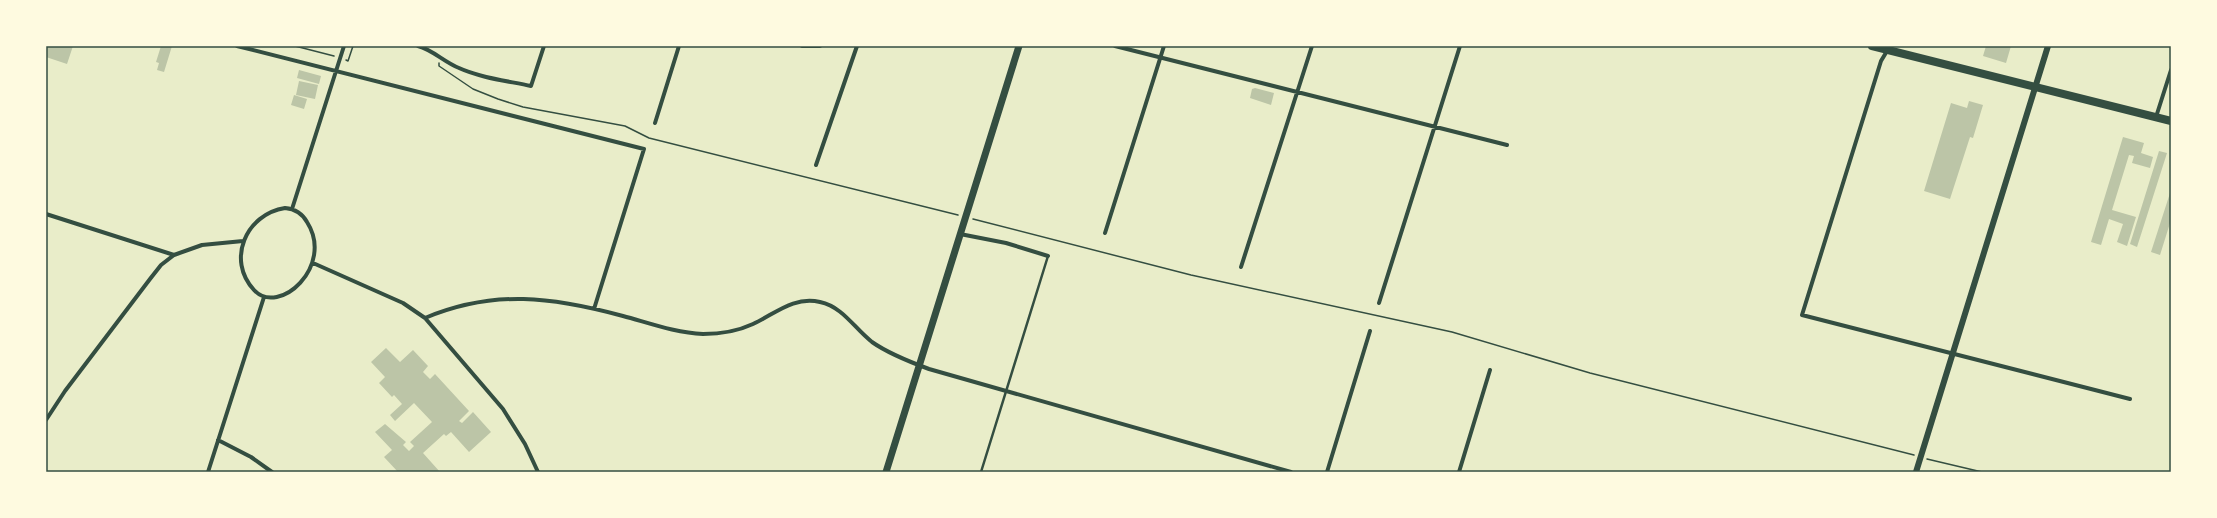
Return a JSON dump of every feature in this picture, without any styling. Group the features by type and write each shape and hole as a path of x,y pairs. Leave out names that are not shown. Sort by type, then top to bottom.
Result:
{"main road":[{"path":"886,472 1019,46"},
{"path":"1872,46 1889,48 2035,88 2171,122"}],"street":[{"path":"237,46 644,149 594,309"},
{"path":"292,209 344,46"},
{"path":"418,46 432,51 451,64 466,71 531,86 544,46"},
{"path":"655,124 679,46"},
{"path":"802,46 820,46"},
{"path":"816,165 857,46"},
{"path":"1114,46 1507,145"},
{"path":"1105,233 1164,46"},
{"path":"1241,267 1312,46"},
{"path":"1379,303 1460,46"},
{"path":"1916,472 2048,46"},
{"path":"1889,48 1880,64 1802,315 2130,399"},
{"path":"2156,118 2171,70"},
{"path":"281,208 292,209 304,217 311,229 315,244 313,263 306,277 292,290 278,296 264,297 251,287 243,270 241,256 243,240 252,225 266,214 281,208"},
{"path":"46,214 174,255"},
{"path":"960,234 1006,243 1048,256"},
{"path":"46,420 65,391 161,265 174,255 202,245 243,240"},
{"path":"313,263 403,303 425,318 503,409 525,444 538,472"},
{"path":"208,472 264,297"},
{"path":"425,318 476,303 517,298 550,300 594,309 679,331 705,334 724,332 746,326 791,304 802,301 817,301 838,310 865,336 880,347 919,365 1005,391 1291,472"},
{"path":"1327,472 1370,331"},
{"path":"1459,472 1490,370"},
{"path":"218,440 251,457 272,472"}],"lane":[{"path":"981,472 1048,256"}],"path":[{"path":"295,46 329,54"},
{"path":"348,61 353,46"},
{"path":"473,89 523,107 626,126 649,138 1192,275 1452,332 1590,373 1982,472"}],"building":[{"path":"46,46 73,46 67,64 46,57"},
{"path":"161,46 172,46 164,72 157,70 159,63 156,62"},
{"path":"1986,46 2011,46 2006,63 1983,56"},
{"path":"299,70 321,76 319,84 297,78"},
{"path":"299,81 318,85 315,99 296,95"},
{"path":"1255,88 1274,93 1271,105 1250,98 1252,89"},
{"path":"294,95 307,99 304,109 291,105"},
{"path":"1969,101 1983,105 1973,138 1970,137 1950,199 1924,191 1951,103 1967,108"},
{"path":"2123,137 2144,143 2141,153 2153,157 2150,168 2132,163 2134,156 2129,155 2112,210 2136,217 2127,246 2117,242 2123,224 2109,219 2101,245 2091,242"},
{"path":"2159,151 2167,153 2137,247 2130,244"},
{"path":"2171,190 2171,220 2160,255 2151,252"},
{"path":"386,348 400,362 413,350 428,366 423,372 430,379 435,374 469,411 459,421 462,423 473,412 491,432 469,452 451,432 446,436 444,434 423,453 440,472 398,472 384,457 392,450 375,432 385,424 406,442 403,445 409,451 414,446 410,442 432,422 414,403 395,421 390,415 402,404 394,395 392,397 379,383 385,377 371,362"}]}
